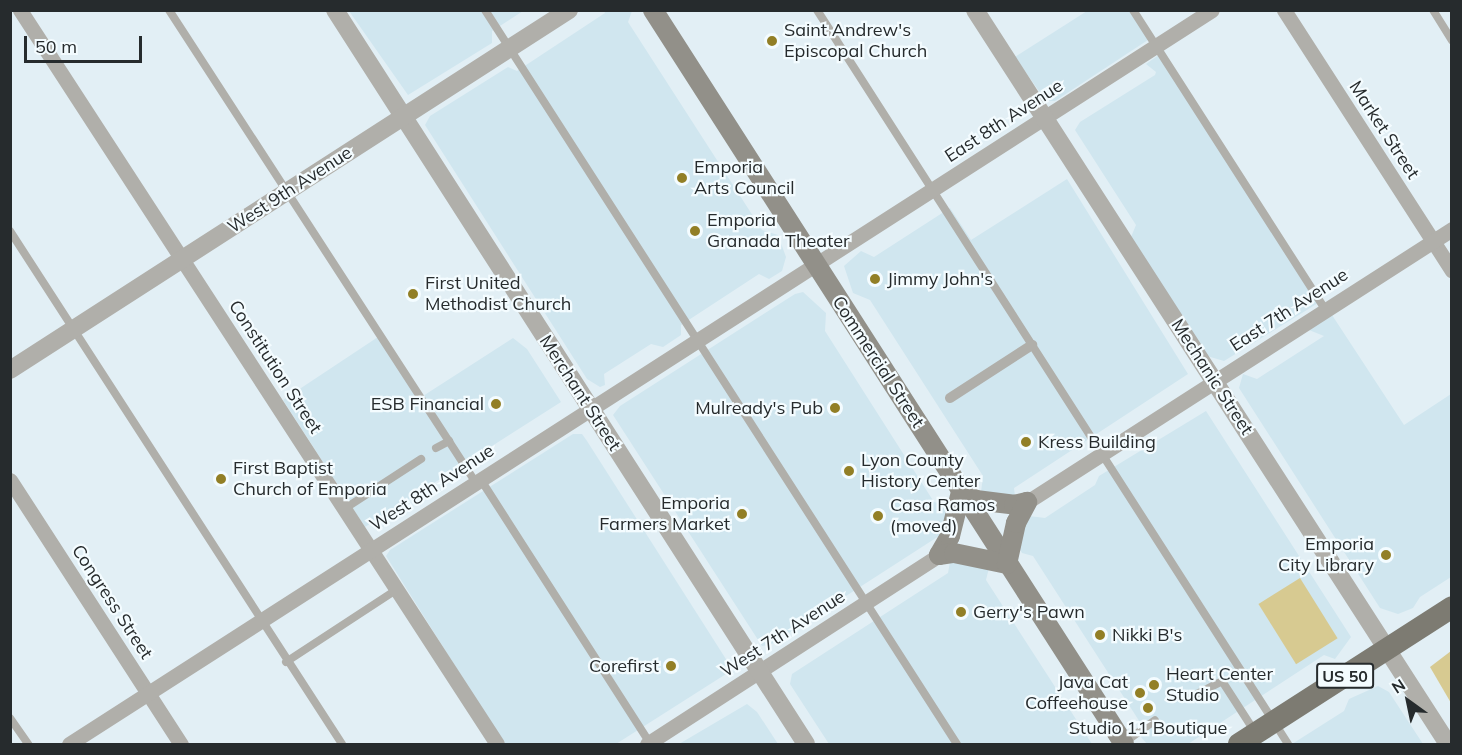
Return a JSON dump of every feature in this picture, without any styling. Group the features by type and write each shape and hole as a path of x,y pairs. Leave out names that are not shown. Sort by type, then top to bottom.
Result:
{"main road":[{"name":"Commercial Street","path":"653,10 1124,744"},
{"path":"939,555 950,536 961,492 976,500 1014,505 1027,502"},
{"path":"939,555 962,554 1007,564 1017,523 1027,502"},
{"name":"US 50","path":"1257,733 1452,607"}],"street":[{"name":"Constitution Street","path":"20,10 497,744"},
{"name":"Merchant Street","path":"335,10 806,744"},
{"name":"West 9th Avenue","path":"10,370 569,10"},
{"name":"Mechanic Street","path":"975,10 1448,744"},
{"name":"East 8th Avenue","path":"816,265 1212,10"},
{"name":"Market Street","path":"1284,10 1452,271"},
{"name":"East 7th Avenue","path":"1027,502 1452,229"},
{"name":"West 8th Avenue","path":"69,744 816,265"},
{"path":"950,398 1032,345"},
{"name":"Congress Street","path":"10,480 181,744"},
{"name":"West 7th Avenue","path":"649,744 939,555"}],"lane":[{"path":"169,10 286,193 449,441 479,481 649,744"},
{"path":"485,10 957,744"},
{"path":"817,10 1101,453 1257,733"},
{"path":"1133,10 1325,309"},
{"path":"1433,10 1452,40"},
{"path":"10,231 286,662 342,744"},
{"path":"436,448 449,441"},
{"path":"344,509 421,459"},
{"path":"286,662 396,590"},
{"path":"1191,697 1222,681 1257,733 1288,744"},
{"path":"10,718 28,744"},
{"path":"1124,744 1155,720"}],"shaded area":[{"path":"349,11 523,11 492,31 492,43 408,95"},
{"path":"604,11 632,11 628,22 762,230 778,235 786,257 782,271 769,279 759,274 681,325 681,335 663,347 651,344 604,374 605,385 600,387 587,379 425,125 430,116 508,67 517,71 605,13"},
{"path":"1087,11 1137,11 1154,36 1055,101 1046,101 1015,57"},
{"path":"1163,52 1323,300 1224,361 1207,356 1131,237 1136,225 1075,130 1080,122 1155,75 1156,72 1146,64"},
{"path":"1067,179 1188,374 1014,488 1015,496 981,492 983,476 870,300 853,293 844,266 861,251 874,257 950,208 971,240"},
{"path":"803,292 826,313 825,331 934,502 949,506 945,536 939,536 770,645 762,646 613,415 620,406 795,294"},
{"path":"1332,315 1404,425 1451,394 1451,577 1420,597 1413,608 1398,614 1380,608 1239,388 1243,374 1257,379 1324,336 1309,330"},
{"path":"381,335 423,396 513,338 527,349 561,402 365,527 283,400"},
{"path":"1206,411 1351,637 1335,659 1324,655 1188,744 1147,744 1141,737 1145,730 1033,556 1022,553 1017,545 1029,516 1045,518 1095,485 1099,476"},
{"path":"573,434 582,434 587,441 731,667 726,674 616,744 504,744 386,556 390,550"},
{"path":"950,562 989,568 986,580 1092,744 829,744 790,684 792,674 948,573"},
{"path":"1300,578 1338,638 1296,664 1258,604"},
{"path":"1451,651 1451,703 1430,667"},
{"path":"1378,686 1389,692 1423,744 1292,744 1344,711 1349,699"},
{"path":"747,704 757,712 778,744 679,744"}],"place":[{"name":"Saint Andrew's Episcopal Church","path":"772,41"},
{"name":"Emporia Arts Council","path":"682,178"},
{"name":"Emporia Granada Theater","path":"695,231"},
{"name":"Jimmy John's","path":"875,279"},
{"name":"First United Methodist Church","path":"413,294"},
{"name":"ESB Financial","path":"496,404"},
{"name":"Mulready's Pub","path":"835,408"},
{"name":"Kress Building","path":"1026,442"},
{"name":"Lyon County History Center","path":"849,471"},
{"name":"First Baptist Church of Emporia","path":"221,479"},
{"name":"Emporia Farmers Market","path":"742,514"},
{"name":"Casa Ramos (moved)","path":"878,516"},
{"name":"Emporia City Library","path":"1386,555"},
{"name":"Gerry's Pawn","path":"961,612"},
{"name":"Nikki B's","path":"1100,635"},
{"name":"Corefirst","path":"671,666"},
{"name":"Heart Center Studio","path":"1154,685"},
{"name":"Java Cat Coffeehouse","path":"1140,693"},
{"name":"Studio 11 Boutique","path":"1148,708"}]}
